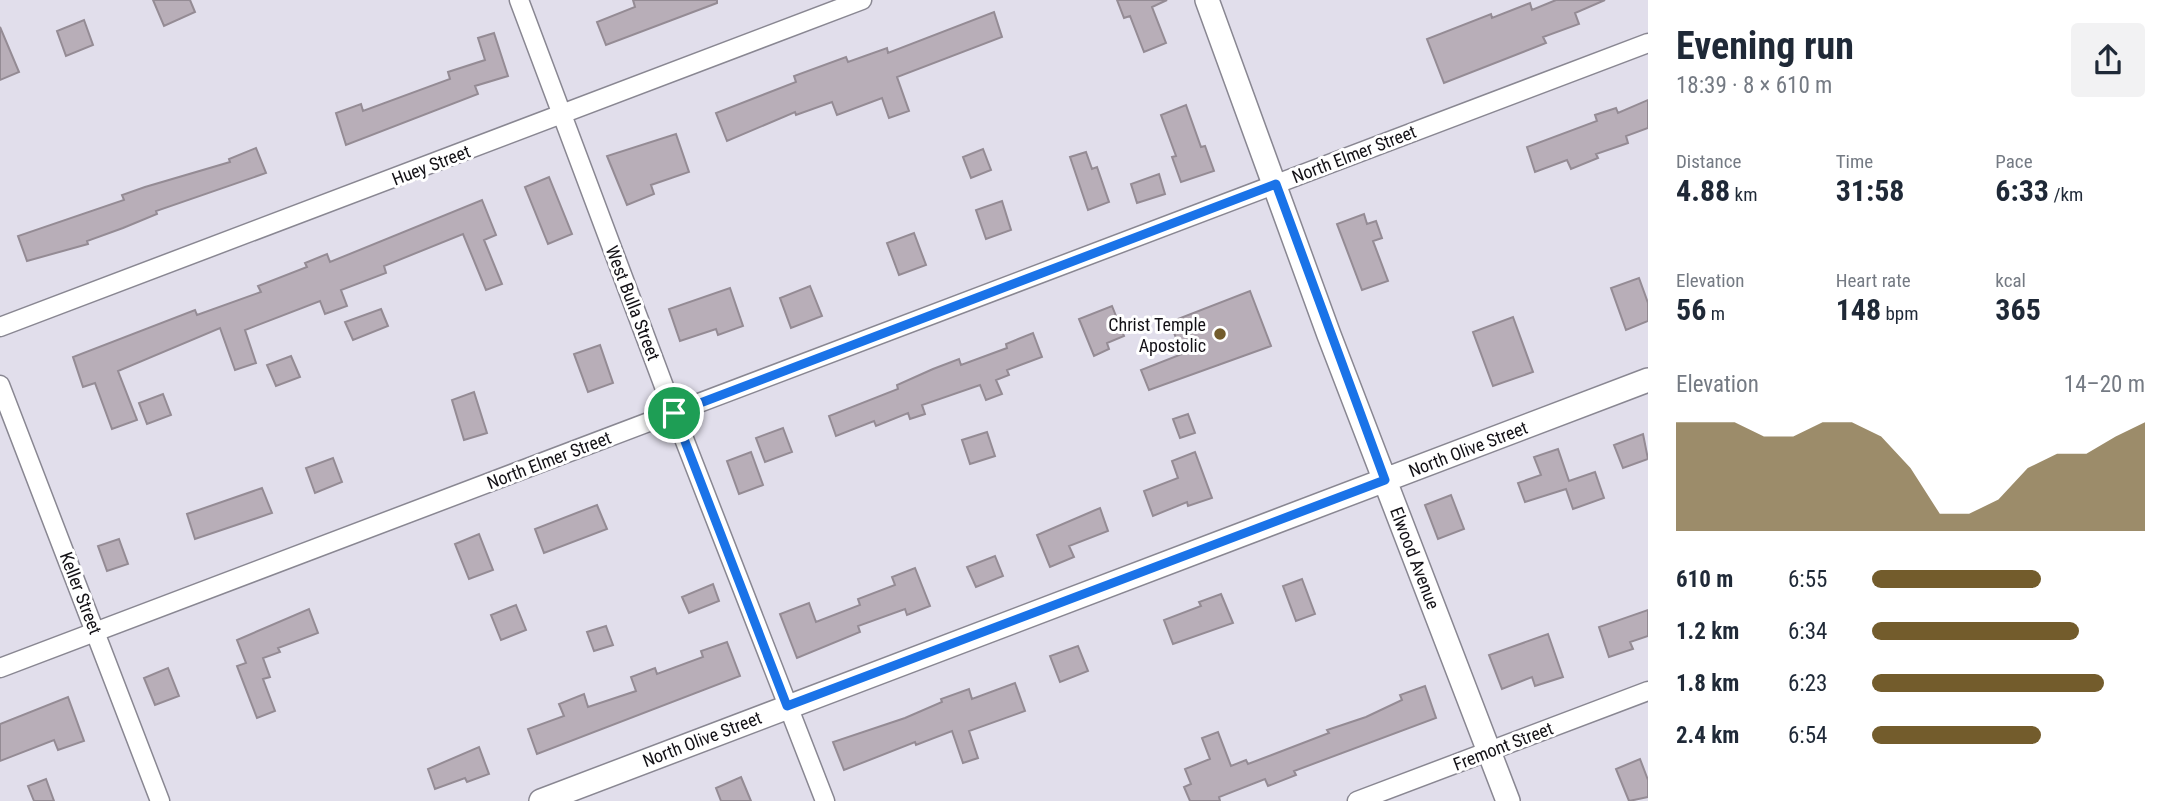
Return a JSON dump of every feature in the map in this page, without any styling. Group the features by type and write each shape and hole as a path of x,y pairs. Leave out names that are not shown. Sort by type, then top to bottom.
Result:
{"street":[{"name":"West Bulla Street","path":"519,0 674,413 825,801"},
{"name":"Huey Street","path":"0,327 862,0"},
{"name":"Elwood Avenue","path":"1207,0 1385,480 1508,801"},
{"name":"North Elmer Street","path":"0,668 1648,43"},
{"name":"North Olive Street","path":"541,801 1648,380"},
{"name":"Keller Street","path":"0,385 160,801"},
{"name":"Fremont Street","path":"1357,801 1648,691"}],"building":[{"path":"153,0 190,0 195,12 164,26"},
{"path":"633,0 717,0 717,3 606,45 597,22 635,7"},
{"path":"1117,0 1167,0 1152,7 1166,43 1144,52 1130,16 1124,18"},
{"path":"1556,0 1605,0 1575,13 1579,24 1543,37 1546,43 1444,83 1427,39 1491,14 1492,18 1530,3 1532,10"},
{"path":"994,12 1002,37 897,77 909,111 889,118 882,98 837,115 832,102 796,115 795,112 727,141 716,113 796,82 794,76 846,57 848,62 887,48 888,53"},
{"path":"84,20 93,45 66,56 57,31"},
{"path":"0,27 19,72 0,80"},
{"path":"494,33 508,76 475,86 478,94 346,145 336,113 361,104 363,111 450,79 448,72 485,60 478,38"},
{"path":"1648,100 1648,128 1626,136 1628,143 1596,154 1598,158 1571,169 1567,160 1535,172 1527,147 1597,121 1595,115 1616,108 1618,113"},
{"path":"1186,105 1201,147 1205,146 1214,171 1181,182 1172,157 1176,156 1161,115"},
{"path":"676,134 689,172 651,185 654,194 627,205 607,156"},
{"path":"256,148 266,173 156,211 157,214 87,241 88,244 27,261 18,236 124,200 122,195 230,162 229,159"},
{"path":"983,149 991,170 971,178 963,157"},
{"path":"1086,152 1092,169 1097,167 1109,202 1088,210 1070,157"},
{"path":"1159,174 1165,194 1137,203 1131,184"},
{"path":"549,177 572,234 548,244 525,187"},
{"path":"482,200 496,235 484,240 502,284 486,290 463,234 384,266 386,273 341,290 347,306 325,314 320,301 245,330 256,363 235,370 220,328 118,371 137,420 112,429 95,383 83,387 73,357 195,310 197,315 261,292 258,286 307,267 305,263 327,254 330,262"},
{"path":"1002,201 1011,230 986,239 976,210"},
{"path":"1364,214 1367,224 1376,221 1382,238 1373,241 1388,281 1362,290 1337,224"},
{"path":"914,233 926,265 899,275 887,243"},
{"path":"1639,278 1648,303 1648,321 1626,330 1611,288"},
{"path":"810,286 822,316 791,328 780,298"},
{"path":"730,288 743,326 718,335 716,329 680,341 669,309"},
{"name":"Christ Temple Apostolic","path":"1250,291 1271,346 1149,390 1141,370 1182,354 1170,322"},
{"path":"1112,306 1124,336 1107,343 1109,349 1094,356 1079,319"},
{"path":"381,309 388,326 353,340 345,322"},
{"path":"1513,317 1533,372 1493,386 1473,332"},
{"path":"1033,333 1042,357 1007,370 1009,375 996,380 1002,394 986,400 980,385 922,405 925,414 910,419 908,413 876,426 874,421 836,436 829,416 898,389 897,385 933,369 959,359 961,365 1007,348 1006,344"},
{"path":"600,345 613,383 588,392 574,354"},
{"path":"291,356 300,377 276,386 267,365"},
{"path":"474,392 487,433 464,440 452,400"},
{"path":"163,394 171,415 147,424 139,403"},
{"path":"1188,414 1195,433 1180,438 1173,419"},
{"path":"783,428 792,452 765,462 756,438"},
{"path":"987,432 995,456 970,464 962,440"},
{"path":"1643,434 1648,459 1623,468 1614,445"},
{"path":"1558,449 1569,481 1595,472 1604,498 1573,509 1566,489 1525,502 1518,483 1541,475 1534,457"},
{"path":"751,452 763,485 739,494 727,461"},
{"path":"1195,452 1212,498 1188,506 1187,502 1153,516 1144,491 1178,478 1172,461"},
{"path":"333,458 342,482 315,493 306,468"},
{"path":"262,488 272,513 195,539 187,514"},
{"path":"1451,495 1464,529 1438,539 1425,505"},
{"path":"597,505 607,529 544,553 535,529"},
{"path":"1100,508 1108,531 1069,546 1074,557 1050,567 1037,535"},
{"path":"479,534 493,570 469,579 455,544"},
{"path":"119,539 128,564 107,571 98,546"},
{"path":"995,556 1003,576 976,587 967,567"},
{"path":"915,568 930,606 907,615 905,609 858,626 860,632 797,658 780,614 809,603 816,622 860,605 858,599 895,585 892,577"},
{"path":"1302,579 1315,614 1296,621 1283,586"},
{"path":"713,584 719,601 689,613 682,597"},
{"path":"1221,594 1233,623 1173,644 1164,620 1201,606 1199,602"},
{"path":"516,605 526,630 501,640 491,615"},
{"path":"309,609 318,633 278,648 280,652 263,658 270,677 263,679 275,711 257,718 237,666 246,663 237,640"},
{"path":"1648,610 1648,636 1630,642 1633,649 1609,657 1599,627"},
{"path":"606,626 613,645 594,651 587,632"},
{"path":"1548,634 1563,677 1535,686 1532,677 1502,689 1489,655"},
{"path":"727,642 740,676 537,754 528,729 564,716 559,704 584,694 588,707 636,691 631,677 655,668 657,674 703,657 701,651"},
{"path":"1078,646 1088,671 1060,682 1050,656"},
{"path":"168,668 179,696 155,705 144,678"},
{"path":"1015,683 1025,711 969,731 978,758 963,763 952,731 916,745 915,742 844,770 833,742 905,718 942,702 941,699 969,689 972,699"},
{"path":"1425,686 1436,718 1294,771 1296,775 1268,786 1265,779 1219,797 1220,801 1190,801 1184,787 1191,784 1185,769 1210,759 1202,738 1218,732 1231,766 1246,760 1248,764 1329,733 1327,730 1366,717 1402,700 1400,695"},
{"path":"68,697 84,741 58,750 54,740 0,761 0,724"},
{"path":"479,747 489,774 467,782 465,778 435,789 428,769"},
{"path":"1640,759 1648,780 1648,797 1629,801 1616,769"},
{"path":"741,777 751,801 721,801 716,788"},
{"path":"46,779 54,801 34,801 28,786"}],"place":[{"name":"Christ Temple Apostolic","path":"1220,334"}],"route":[{"path":"1276,184 1329,335 1385,480 787,706 674,413 1276,184"}]}
